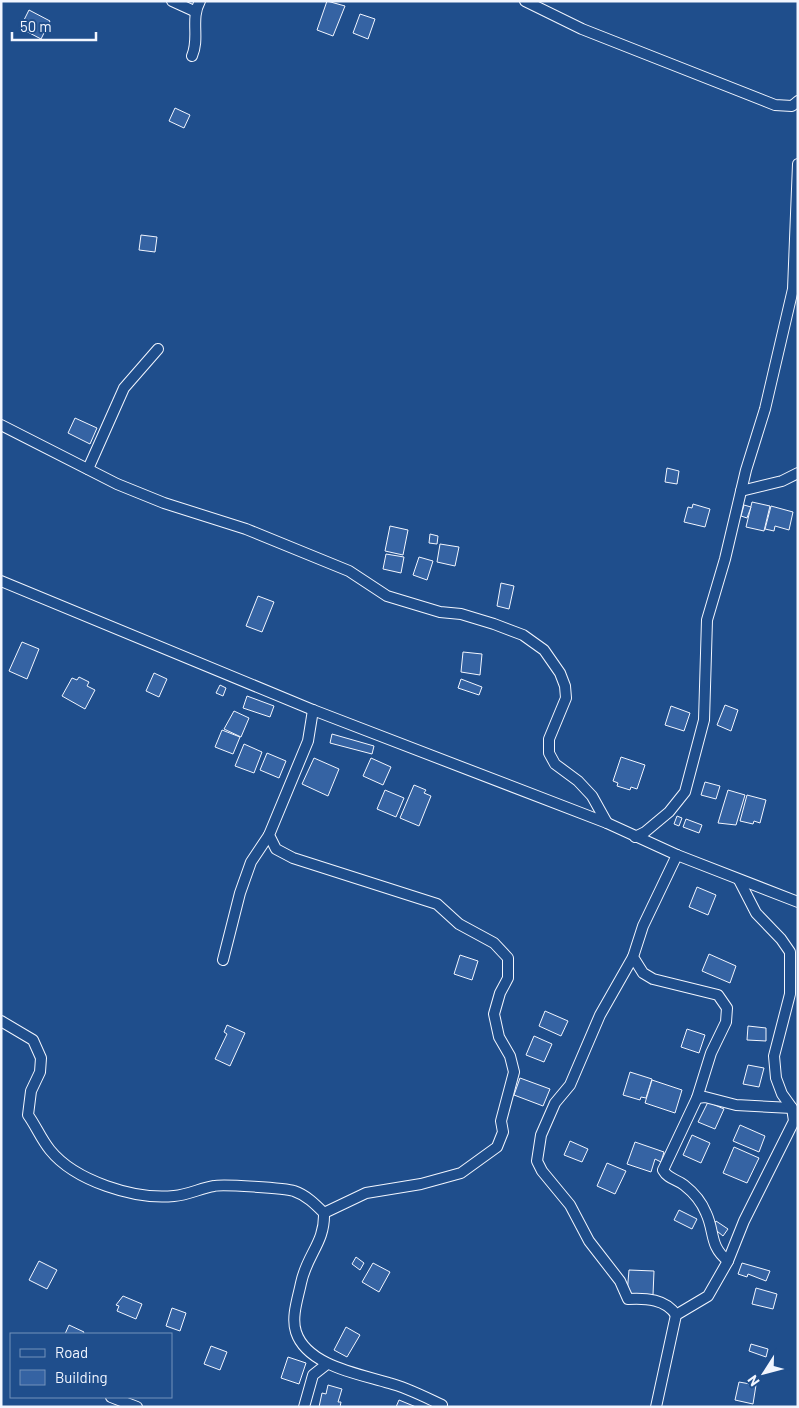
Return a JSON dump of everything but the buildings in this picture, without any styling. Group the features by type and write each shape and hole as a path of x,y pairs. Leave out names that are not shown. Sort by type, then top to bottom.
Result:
{"street":[{"path":"172,1 194,11"},
{"path":"192,56 196,46 194,11 200,1"},
{"path":"525,1 582,29 775,105 792,106 798,101"},
{"path":"635,836 645,832 669,812 685,792 704,720 707,620 765,409 793,289 798,164"},
{"path":"88,469 124,388 158,350"},
{"path":"1,425 117,484 156,500 246,529 349,571 388,596 440,612 461,614 523,635 544,650 560,673 564,686 566,698 550,739 549,753 555,764 578,781 592,796 607,823"},
{"path":"741,491 782,481 798,473"},
{"path":"1,582 313,710 607,823 677,855 798,902"},
{"path":"223,960 248,870 269,835 308,741 313,710"},
{"path":"269,835 276,849 293,858 437,904 459,924 494,943 508,958 508,978 500,992 494,1014 498,1037 510,1056 514,1072 501,1120 503,1132 497,1147 461,1174 420,1184 366,1193 324,1212"},
{"path":"656,1407 676,1315 672,1308 654,1300 628,1299 620,1281 589,1241 570,1206 542,1171 537,1161 541,1135 555,1103 570,1085 600,1016 633,957 643,926 677,855"},
{"path":"676,1315 708,1296 728,1261 744,1221 794,1121 792,1108 782,1094 776,1078 774,1056 790,994 790,952 781,939 756,913 739,880"},
{"path":"633,957 643,973 653,979 718,995 727,1008 726,1022 711,1053 697,1098 663,1170 667,1177 684,1185 695,1196 706,1212 717,1252 728,1261"},
{"path":"1,1021 33,1040 42,1058 40,1072 31,1091 28,1114 50,1150 72,1169 103,1185 127,1192 157,1197 174,1196 215,1186 293,1190 313,1202 324,1212 324,1226 321,1239 304,1271 294,1319 296,1334 310,1351 327,1364 357,1375 390,1383 442,1405"},
{"path":"697,1098 705,1097 736,1105 792,1108"},
{"path":"304,1407 313,1375 327,1364"},
{"path":"114,1398 137,1407"}]}
